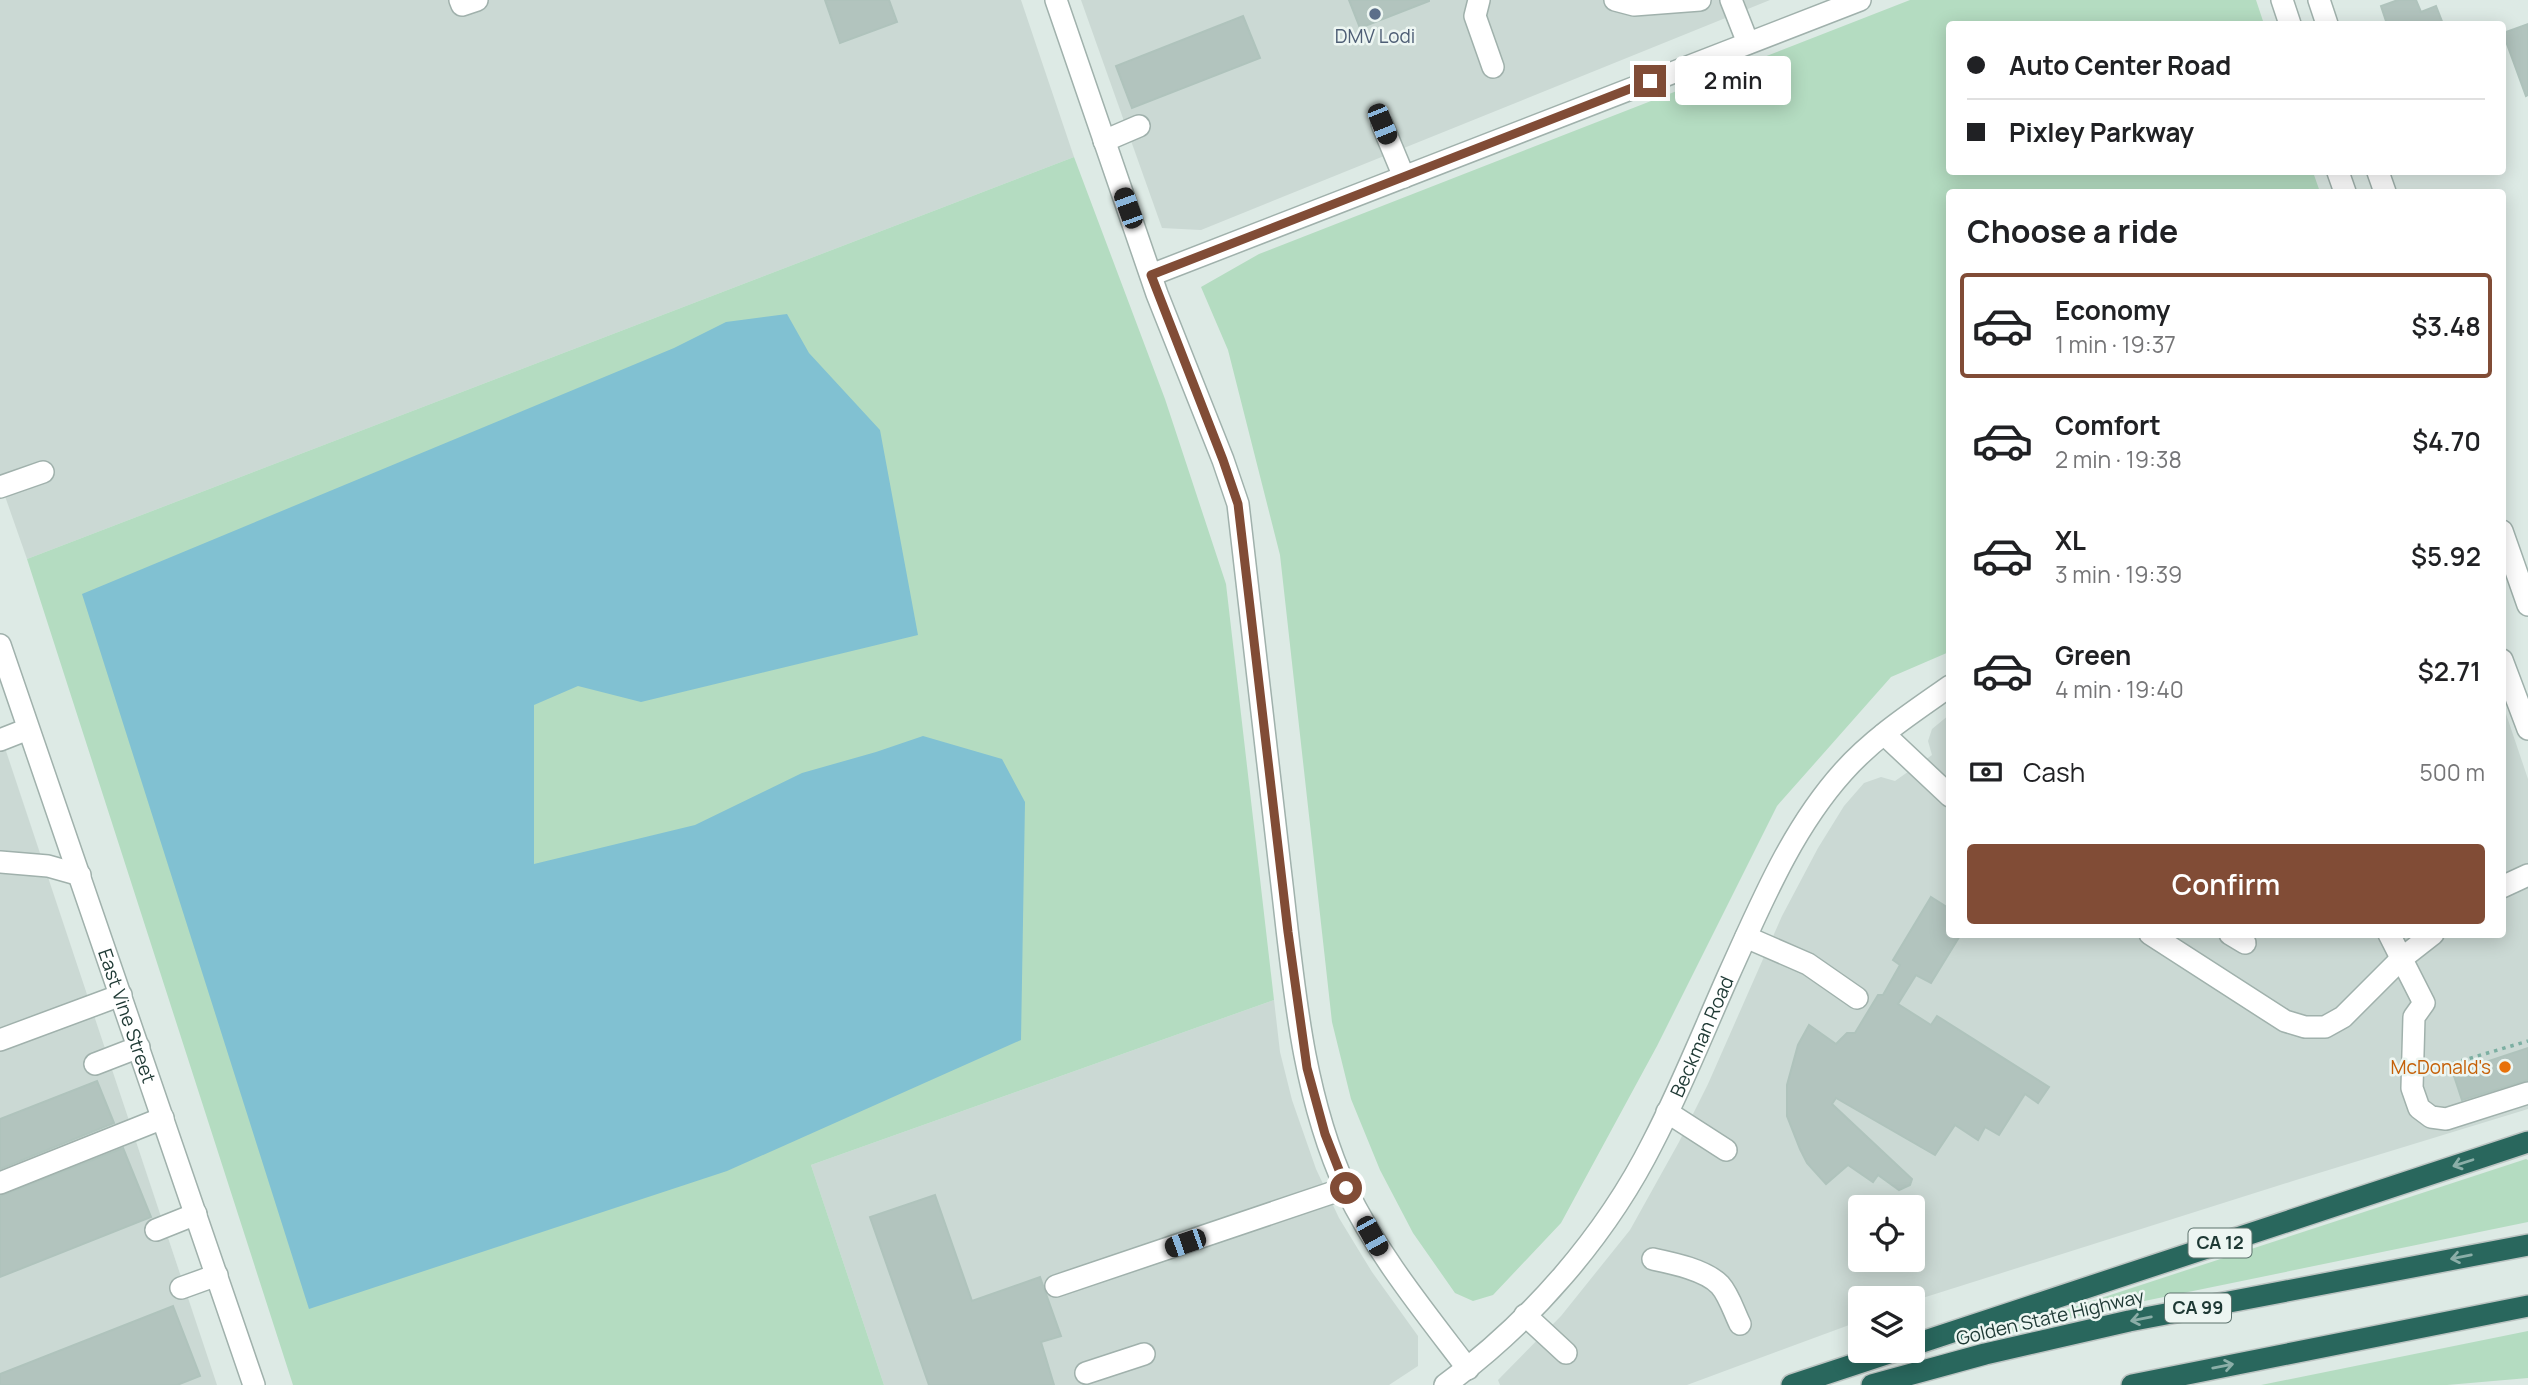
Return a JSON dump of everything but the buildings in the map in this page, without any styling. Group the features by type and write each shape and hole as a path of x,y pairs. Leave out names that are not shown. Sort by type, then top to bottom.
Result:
{"highway":[{"name":"CA 12","path":"1925,1341 2528,1142"},
{"name":"Golden State Highway","path":"1872,1385 1985,1354 2129,1321 2528,1245"},
{"path":"2132,1385 2528,1307"},
{"path":"1792,1385 1859,1363"}],"street":[{"path":"460,0 462,5 477,0"},
{"path":"1056,0 1151,275 1238,504 1288,932 1307,1068 1325,1134 1346,1188 1385,1259 1468,1369"},
{"path":"1479,0 1475,16 1493,68"},
{"path":"1615,0 1634,5 1700,0"},
{"path":"1731,0 1748,43"},
{"path":"1151,275 1860,0"},
{"path":"2282,0 2289,21"},
{"path":"2319,0 2326,21"},
{"path":"1382,124 1404,177"},
{"path":"1104,141 1139,126"},
{"path":"0,487 43,472"},
{"path":"2506,542 2528,605"},
{"name":"East Vine Street","path":"0,645 254,1385"},
{"path":"2506,670 2526,718"},
{"name":"Beckman Road","path":"1445,1385 1468,1369 1525,1315 1587,1247 1625,1192 1653,1143 1770,883 1816,806 1843,771 1884,734 1946,689"},
{"path":"0,740 27,729"},
{"path":"1884,734 1946,792"},
{"path":"0,862 48,866 80,875"},
{"path":"2506,885 2528,875"},
{"path":"1746,937 1808,964 1857,998"},
{"path":"2161,938 2285,1021 2305,1027 2325,1027 2343,1017 2400,959 2428,938"},
{"path":"2391,938 2424,1003 2414,1017 2412,1088 2419,1108 2431,1117 2446,1119 2528,1093"},
{"path":"0,1040 121,995"},
{"path":"95,1064 139,1046"},
{"path":"1667,1112 1726,1150"},
{"path":"0,1183 163,1118"},
{"path":"1056,1286 1346,1188"},
{"path":"156,1230 196,1214"},
{"path":"1653,1259 1690,1269 1721,1286 1740,1325"},
{"path":"181,1288 217,1275"},
{"path":"1525,1315 1566,1353"},
{"path":"1086,1373 1144,1354"}],"path":[{"path":"2437,1068 2528,1041"}],"shaded area":[{"path":"0,0 1021,0 1074,157 27,559 0,482"},
{"path":"1081,0 1770,0 1201,230 1162,228"},
{"path":"2506,714 2528,779 2528,1109 1925,1297 1925,1286 1848,1286 1848,1325 1687,1385 1500,1385 1498,1380 1561,1316 1630,1230 1708,1084 1782,916 1844,806 1864,783 1881,777 1895,781 1932,755 1928,741 1932,729 1946,717 1946,938 2506,938"},
{"path":"0,733 217,1385 0,1385"},
{"path":"1274,1000 1280,1052 1292,1100 1316,1169 1339,1218 1372,1272 1418,1336 1418,1366 1389,1385 884,1385 811,1165"}],"green space":[{"path":"1910,0 2256,0 2263,21 1946,21 1946,175 2314,175 2319,189 1946,189 1946,653 1891,677 1777,806 1657,1046 1561,1223 1493,1295 1473,1301 1455,1293 1413,1233 1380,1170 1351,1099 1332,1022 1280,555 1228,350 1201,287 1259,254"},
{"path":"1074,157 1165,399 1226,584 1274,1000 811,1165 884,1385 293,1385 27,559"},
{"path":"2526,1159 2528,1222 2120,1306 1983,1340 1982,1337"},
{"path":"2528,1331 2528,1378 2447,1385 2261,1385"}],"water":[{"path":"787,314 809,353 880,430 918,635 641,702 578,686 534,705 534,864 695,825 802,773 923,736 1002,759 1025,802 1021,1040 727,1171 309,1309 82,594 674,348 726,322"}],"place":[{"name":"DMV Lodi","path":"1375,14"},
{"name":"McDonald's","path":"2505,1067"}],"route":[{"path":"1346,1188 1325,1134 1307,1068 1288,932 1238,504 1151,275 1650,81"}]}
